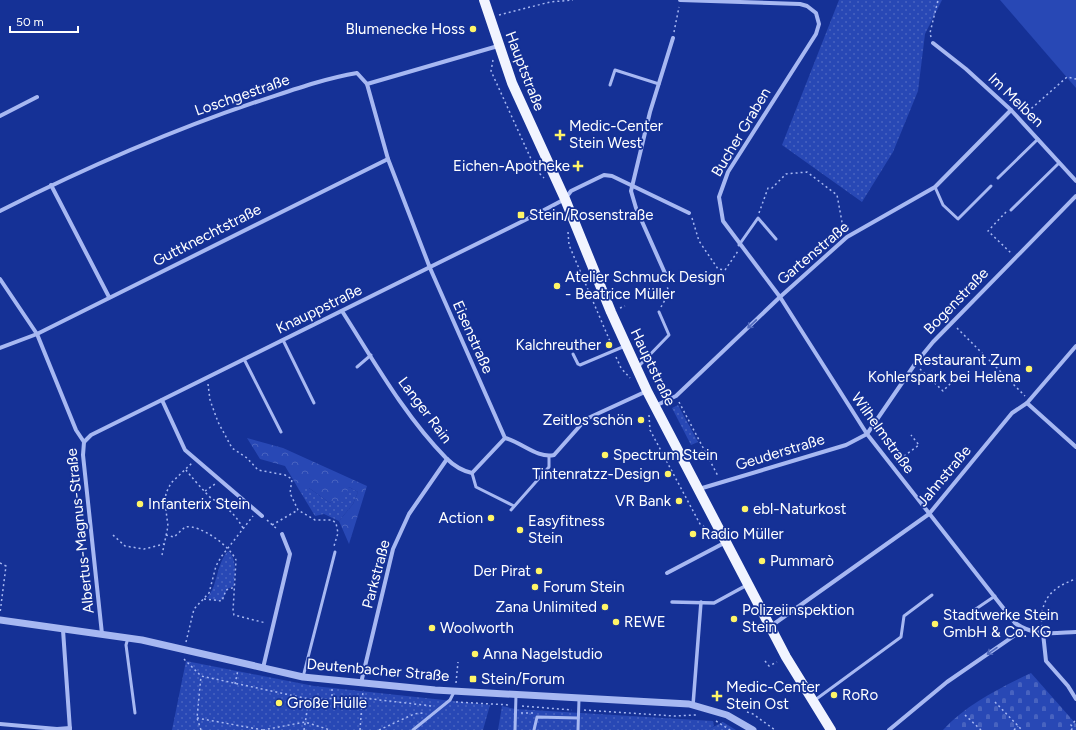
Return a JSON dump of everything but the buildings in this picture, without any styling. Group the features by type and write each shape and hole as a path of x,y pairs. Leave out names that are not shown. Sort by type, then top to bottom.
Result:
{"main road":[{"name":"Hauptstraße","path":"484,0 490,18 495,47 565,200 636,368 786,658 812,702 831,730"}],"street":[{"name":"Bucher Graben","path":"680,0 800,4 813,9 819,18 816,34 728,172 719,197 723,221 740,246 780,298"},
{"path":"668,280 636,208 632,195 650,112 673,38"},
{"name":"Im Melben","path":"933,43 966,69 1011,110 1076,181"},
{"path":"368,84 495,47"},
{"name":"Loschgestraße","path":"0,211 51,185 110,158 217,116 327,79 357,73 368,84"},
{"name":"Eisenstraße","path":"368,84 388,158 430,268 505,438"},
{"path":"0,116 37,98"},
{"name":"Gartenstraße","path":"655,406 676,396 847,237 935,187 1011,110"},
{"name":"Guttknechtstraße","path":"0,348 37,334 388,158"},
{"name":"Knauppstraße","path":"84,442 97,432 565,200 571,192 604,175 612,176 633,185 689,213"},
{"path":"51,185 109,297"},
{"name":"Bogenstraße","path":"867,434 915,364 952,322 1076,196"},
{"name":"Albertus-Magnus-Straße","path":"0,279 37,334 76,430 84,442 83,455 102,634"},
{"name":"Wilhelmstraße","path":"780,298 867,434 1015,623 1024,629"},
{"name":"Langer Rain","path":"342,311 412,418 447,459 464,471 472,472"},
{"name":"Jahnstraße","path":"770,627 929,514 1012,413 1027,403 1076,346"},
{"path":"472,472 505,438 544,456 554,455 586,419 647,391"},
{"path":"162,400 185,450 262,516"},
{"path":"1027,403 1076,446"},
{"name":"Geuderstraße","path":"698,490 846,445 867,434"},
{"name":"Parkstraße","path":"361,684 393,549 409,514 447,459"},
{"path":"263,668 290,554 282,534"},
{"path":"667,573 726,542"},
{"path":"672,602 714,603 748,584"},
{"path":"693,705 701,602"},
{"name":"Deutenbacher Straße","path":"0,620 128,638 303,677 361,684 693,705 727,715 752,730"},
{"path":"889,730 947,682 1024,629 1035,633 1076,632"},
{"path":"0,724 70,729 63,630"},
{"path":"1043,633 1046,661 1068,686 1076,699"}],"lane":[{"path":"610,85 615,70 659,84"},
{"path":"998,178 1038,139"},
{"path":"1011,210 1059,163"},
{"path":"935,187 943,205 958,219 992,186"},
{"path":"740,246 758,218 776,239"},
{"path":"636,368 669,336 659,312"},
{"path":"283,340 314,403"},
{"path":"573,354 578,364 580,364 626,346"},
{"path":"357,367 371,355"},
{"path":"244,359 281,432"},
{"path":"511,510 549,467 549,456"},
{"path":"472,472 476,487 514,506"},
{"path":"303,677 335,552"},
{"path":"812,702 900,637 904,616 932,595"},
{"path":"964,617 995,596"},
{"path":"128,638 126,645 135,713"},
{"path":"413,730 448,701 455,690"},
{"path":"515,730 516,694"},
{"path":"578,730 579,697"},
{"path":"534,730 537,717 578,718"}],"path":[{"path":"490,18 550,2 573,0"},
{"path":"673,38 680,0"},
{"path":"933,43 930,33 938,0"},
{"path":"495,47 491,71 536,170 548,181"},
{"path":"1019,119 1067,77 1076,79"},
{"path":"758,218 768,188 772,188 786,174 807,172 838,195 842,222 847,237"},
{"path":"1011,210 1006,212 988,231 1015,257"},
{"path":"689,213 695,222 699,241 718,269 725,270 740,246"},
{"path":"659,312 669,293 666,287 668,280"},
{"path":"952,322 1024,396 1027,403"},
{"path":"915,364 943,391 960,374"},
{"path":"207,378 210,400 218,422 232,448 247,458 258,470 285,475 292,479 290,494 298,510 315,520 332,520 336,523 338,533 334,549 335,552"},
{"path":"676,396 721,482"},
{"path":"891,466 918,445 911,435"},
{"path":"684,462 704,450"},
{"path":"162,555 168,526 165,503 166,493 171,483 186,470 195,459"},
{"path":"186,470 210,498 222,504 234,514 243,528"},
{"path":"205,492 220,480"},
{"path":"222,504 232,490"},
{"path":"272,525 298,510"},
{"path":"257,511 216,566 209,593 194,608 182,656 201,676 309,699 363,698 440,707"},
{"path":"262,516 282,534"},
{"path":"166,535 174,537 185,527 197,527 228,548 233,553 236,560 234,615 273,625"},
{"path":"112,535 125,546 144,549 164,544"},
{"path":"0,563 6,566 0,615"},
{"path":"1043,633 1042,620 1048,596 1060,584 1076,579"},
{"path":"204,599 222,601 226,590 235,587"},
{"path":"765,661 769,666 786,658"},
{"path":"455,690 458,662"},
{"path":"235,684 240,664"},
{"path":"201,676 196,718 201,730"},
{"path":"360,730 363,698 361,684"},
{"path":"332,687 332,699"},
{"path":"304,730 309,699"},
{"path":"448,701 659,715 698,715"},
{"path":"995,702 1022,730"},
{"path":"515,712 534,713 537,717"},
{"path":"747,712 753,714 775,730"},
{"path":"379,730 414,714 433,713"},
{"path":"965,715 981,730"},
{"path":"710,717 730,730"},
{"path":"196,718 263,730 305,722 330,730"},
{"path":"1071,730 1073,728 1071,725 1076,720"},
{"path":"1014,730 1018,726"}],"green space":[{"path":"839,0 942,0 925,34 918,91 893,152 862,202 782,145"},
{"path":"1000,0 1076,0 1076,88"},
{"path":"678,405 698,442 691,445 672,408"},
{"path":"247,438 283,448 367,486 349,544 339,521 353,504 358,492 349,487 343,502 333,501 330,503 309,488 298,488 285,466 260,459"},
{"path":"349,487 358,492 353,504 339,521 324,514 315,516 298,488 309,488 330,503"},
{"path":"228,551 233,558 234,563 234,586 227,589 223,599 219,601 207,598 211,593 221,562"},
{"path":"186,661 314,686 490,705 483,730 172,730"},
{"path":"1031,673 1076,724 1076,730 943,730 973,704"},
{"path":"502,706 515,709 713,721 714,726 709,729 723,722 736,730 498,730"}],"place":[{"name":"Blumenecke Hoss","path":"473,29"},
{"name":"Medic-Center Stein West","path":"560,135"},
{"name":"Eichen-Apotheke","path":"578,166"},
{"name":"Stein/Rosenstraße","path":"521,215"},
{"name":"Atelier Schmuck Design - Beatrice Müller","path":"557,286"},
{"name":"Kalchreuther","path":"609,345"},
{"name":"Restaurant Zum Kohlerspark bei Helena","path":"1029,369"},
{"name":"Zeitlos schön","path":"641,420"},
{"name":"Spectrum Stein","path":"605,455"},
{"name":"Tintenratzz-Design","path":"668,474"},
{"name":"VR Bank","path":"679,501"},
{"name":"Infanterix Stein","path":"140,504"},
{"name":"ebl-Naturkost","path":"745,509"},
{"name":"Action","path":"491,518"},
{"name":"Easyfitness Stein","path":"520,530"},
{"name":"Radio Müller","path":"693,534"},
{"name":"Pummarò","path":"762,561"},
{"name":"Der Pirat","path":"539,571"},
{"name":"Forum Stein","path":"535,587"},
{"name":"Zana Unlimited","path":"605,607"},
{"name":"Polizeiinspektion Stein","path":"734,619"},
{"name":"REWE","path":"616,622"},
{"name":"Stadtwerke Stein GmbH & Co. KG","path":"935,624"},
{"name":"Woolworth","path":"432,628"},
{"name":"Anna Nagelstudio","path":"475,654"},
{"name":"Stein/Forum","path":"473,679"},
{"name":"RoRo","path":"834,695"},
{"name":"Medic-Center Stein Ost","path":"717,696"},
{"name":"Große Hülle","path":"279,703"}]}
